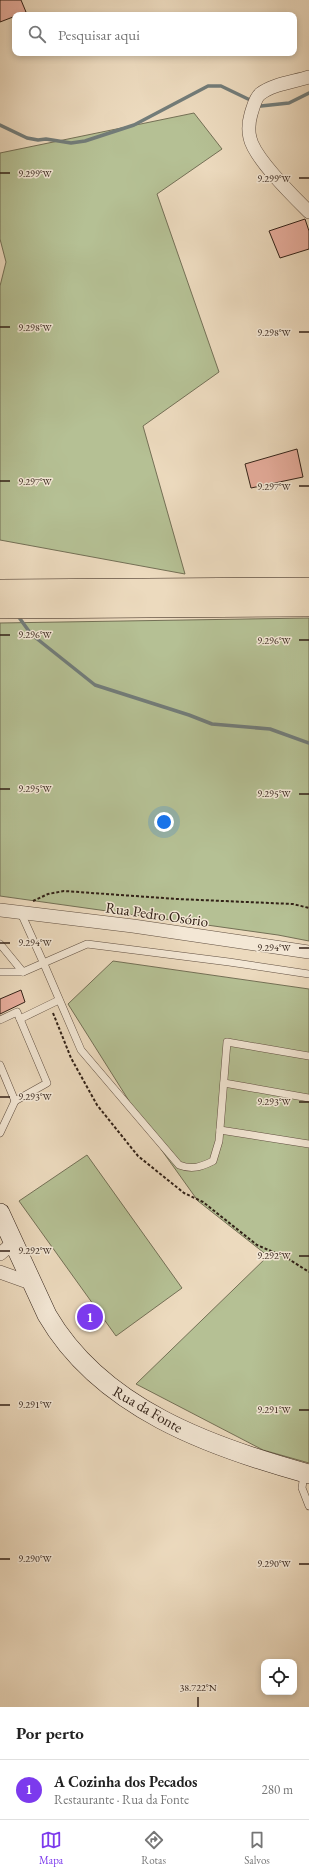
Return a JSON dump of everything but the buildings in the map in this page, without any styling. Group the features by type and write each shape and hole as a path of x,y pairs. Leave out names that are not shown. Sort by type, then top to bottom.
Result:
{"main road":[{"path":"0,590 309,588"},
{"path":"0,608 309,606"},
{"name":"Rua da Fonte","path":"0,1213 6,1248 33,1284 47,1315 68,1347 108,1386 163,1419 217,1445 307,1474"}],"street":[{"path":"309,77 271,88 258,95 249,122 250,139 258,154 278,180 309,212"},
{"name":"Rua Pedro Osório","path":"0,910 133,926 309,952"},
{"path":"0,1272 33,1284"}],"lane":[{"path":"21,913 81,1050 179,1165 186,1168 200,1168 213,1161 219,1142 227,1042 309,1056"},
{"path":"0,944 23,972"},
{"path":"0,972 23,972 87,944 309,974"},
{"path":"20,1019 59,1000"},
{"path":"0,1020 17,1012 47,1083 15,1101 0,1133"},
{"path":"0,1065 15,1101"},
{"path":"224,1083 309,1098"},
{"path":"220,1130 309,1144"},
{"path":"307,1474 302,1488 309,1506"}],"path":[{"path":"21,913 24,904 48,894 64,891 177,899 293,904 309,908"}],"green space":[{"path":"194,113 222,149 157,194 219,372 143,426 185,574 0,540 0,286 6,262 0,239 0,153"},
{"path":"309,618 309,941 278,935 0,896 0,623"},
{"path":"113,961 309,989 309,1463 263,1450 136,1384 268,1256 198,1201 148,1131 68,1004"},
{"path":"87,1155 182,1288 116,1336 19,1201"}],"waterway":[{"path":"0,125 27,138 71,143 85,141 134,125 208,86 221,86 248,99"},
{"path":"261,106 289,103 309,93"},
{"path":"18,616 31,634 95,685 189,715 212,724 270,729 309,743"}],"place":[{"name":"A Cozinha dos Pecados","path":"90,1317"}]}
